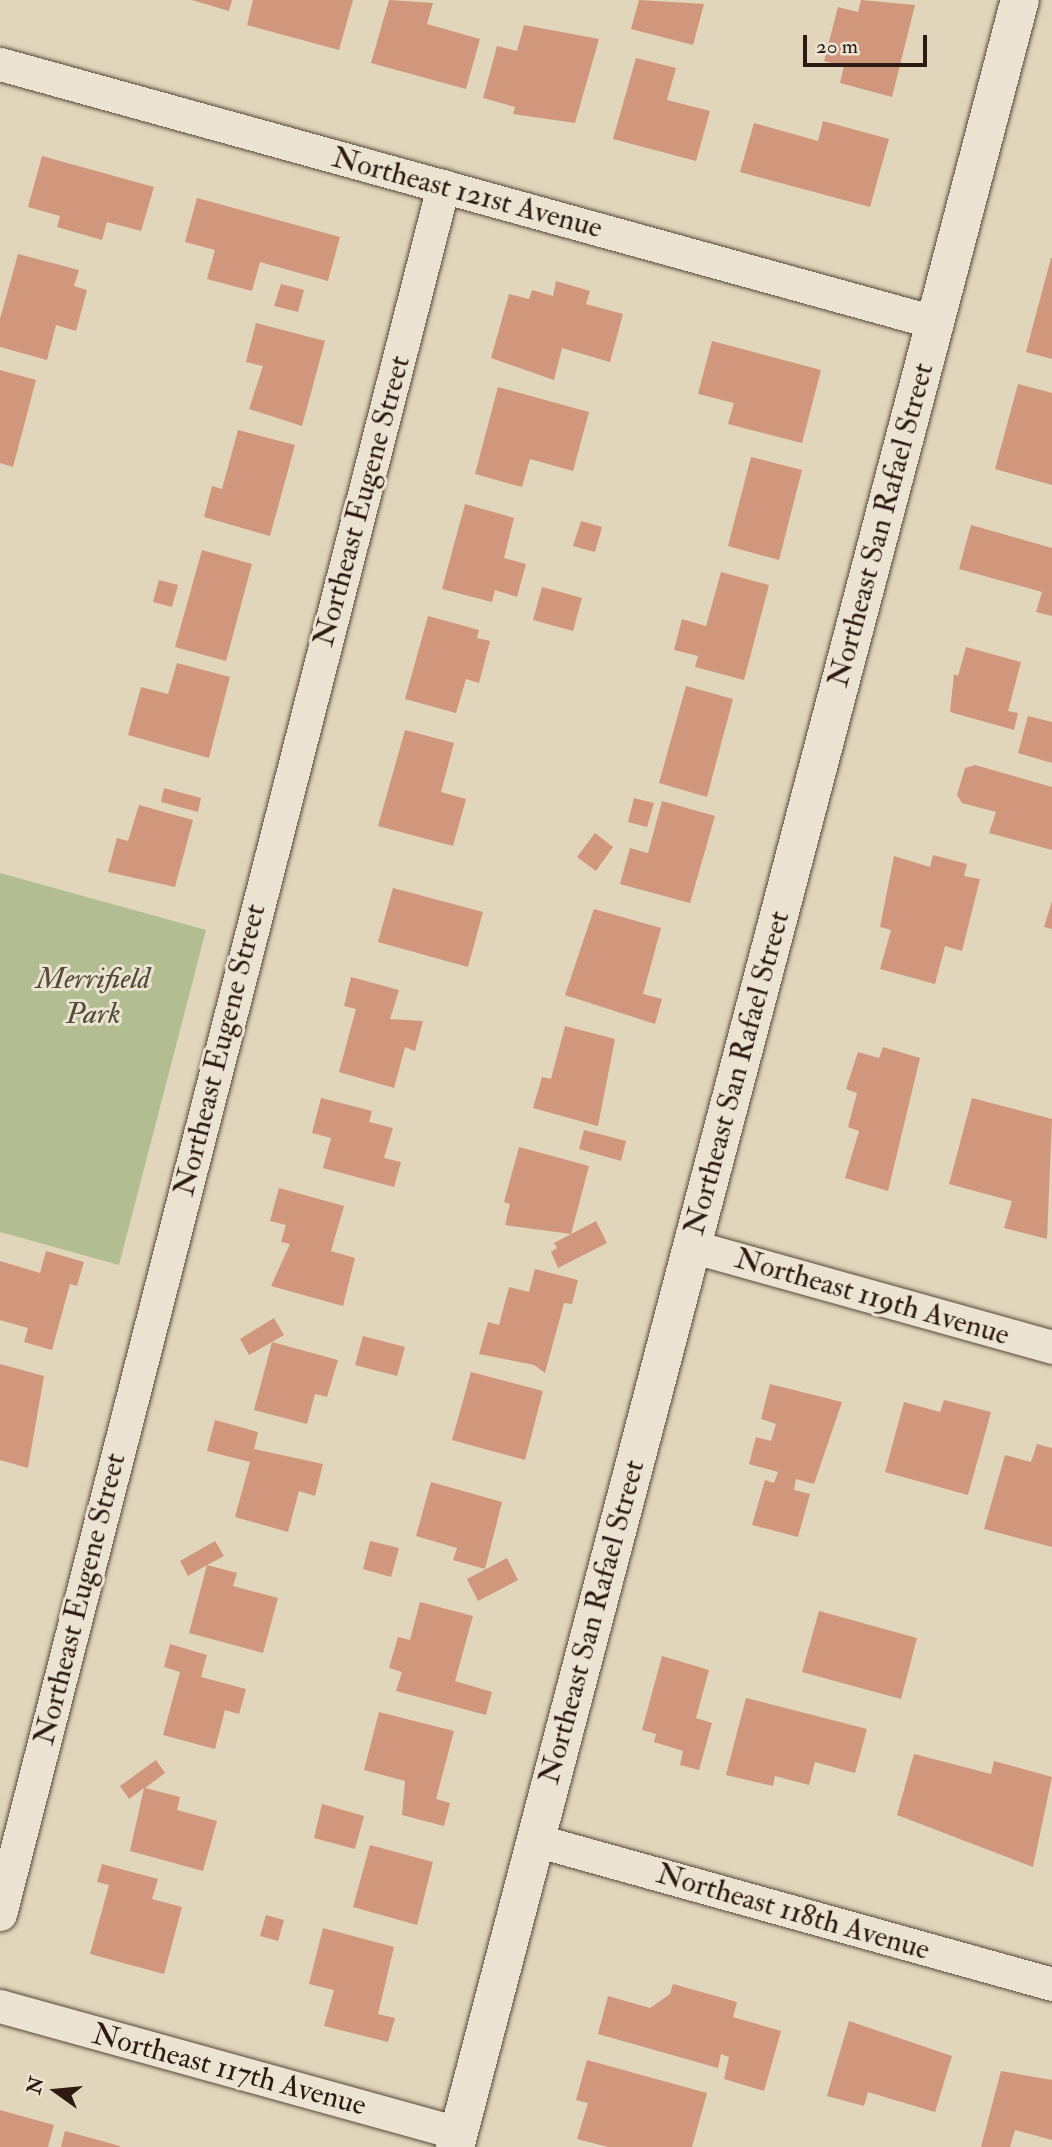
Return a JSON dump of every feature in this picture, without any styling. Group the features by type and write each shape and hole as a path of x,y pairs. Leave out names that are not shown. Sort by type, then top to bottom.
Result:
{"street":[{"name":"Northeast San Rafael Street","path":"457,2140 1020,0"},
{"name":"Northeast 121st Avenue","path":"0,64 934,322"},
{"name":"Northeast Eugene Street","path":"0,1914 443,186"},
{"name":"Northeast 119th Avenue","path":"691,1246 1052,1347"},
{"name":"Northeast 118th Avenue","path":"535,1840 1052,1984"},
{"name":"Northeast 117th Avenue","path":"0,2006 457,2140"}],"green space":[{"name":"Merrifield Park","path":"0,873 206,930 119,1265 0,1232"}],"building":[{"path":"192,0 232,0 229,11"},
{"path":"253,0 353,0 339,50 247,25"},
{"path":"389,0 433,3 427,24 480,39 466,89 371,63"},
{"path":"639,0 704,4 693,45 631,29"},
{"path":"861,0 915,5 892,97 840,83 844,66 824,61 838,7 858,12"},
{"path":"524,25 599,39 575,123 513,114 515,107 483,98 497,46 517,51"},
{"path":"636,58 676,68 667,100 710,111 696,161 613,139"},
{"path":"823,121 889,139 870,207 740,172 754,123 818,141"},
{"path":"42,156 154,187 141,231 107,222 102,240 57,227 60,216 28,207"},
{"path":"197,198 340,237 328,281 260,262 252,291 207,279 215,250 185,242"},
{"path":"18,254 79,270 74,286 87,290 76,331 56,325 47,360 0,347 0,319"},
{"path":"1052,258 1052,359 1026,352"},
{"path":"556,281 590,291 586,304 623,314 610,362 562,348 554,380 491,358 509,294 529,299 532,290 553,296"},
{"path":"281,284 304,290 298,312 274,306"},
{"path":"256,323 325,341 302,426 249,409 263,366 246,362"},
{"path":"712,341 821,370 802,443 728,424 734,403 698,394"},
{"path":"0,370 36,380 13,467 0,463"},
{"path":"1018,384 1052,393 1052,485 995,469"},
{"path":"498,387 589,412 573,471 530,459 522,487 475,474"},
{"path":"238,430 295,445 270,536 204,517 212,486 222,489"},
{"path":"751,457 802,470 779,560 728,546"},
{"path":"465,504 514,518 504,558 526,564 517,597 495,590 492,602 442,589"},
{"path":"581,521 602,527 595,552 573,546"},
{"path":"971,525 1052,548 1052,616 1036,612 1042,592 959,569"},
{"path":"202,550 252,564 226,661 175,647"},
{"path":"721,572 769,585 744,680 695,667 698,656 674,650 682,619 706,626"},
{"path":"159,580 178,585 172,607 153,602"},
{"path":"542,587 582,598 573,631 533,620"},
{"path":"428,616 479,630 477,638 490,641 479,683 466,679 456,713 405,699"},
{"path":"966,647 1021,662 1008,711 1018,713 1014,730 950,712 954,674 958,676"},
{"path":"177,663 230,677 209,758 128,735 141,687 168,694"},
{"path":"686,686 733,699 707,797 659,783"},
{"path":"1028,716 1052,722 1052,763 1018,753"},
{"path":"405,730 454,743 441,792 466,799 453,846 378,826"},
{"path":"975,765 1052,787 1052,850 989,833 996,812 962,803 957,795 965,768"},
{"path":"164,788 201,798 198,812 161,802"},
{"path":"634,798 654,803 647,827 628,822"},
{"path":"662,801 715,816 690,903 620,884 630,848 648,853"},
{"path":"139,805 193,820 175,887 108,872 117,838 128,841"},
{"path":"595,833 613,847 596,871 577,857"},
{"path":"933,855 967,864 964,876 980,879 962,951 945,946 935,984 880,969 891,930 880,927 894,856 930,867"},
{"path":"393,888 483,912 468,967 378,942"},
{"path":"1052,901 1052,929 1044,927"},
{"path":"594,909 661,928 643,994 662,999 655,1024 565,995"},
{"path":"351,977 399,990 390,1019 423,1021 415,1051 405,1047 394,1088 339,1072 356,1009 344,1006"},
{"path":"565,1026 615,1039 598,1126 533,1108 542,1077 551,1079"},
{"path":"883,1047 920,1058 888,1191 845,1178 859,1131 848,1127 857,1093 846,1089 858,1052 879,1058"},
{"path":"321,1098 372,1111 369,1122 393,1128 384,1158 401,1162 394,1187 323,1168 331,1138 312,1133"},
{"path":"972,1098 1052,1119 1047,1239 1004,1228 1012,1201 949,1184"},
{"path":"584,1130 626,1141 621,1161 579,1149"},
{"path":"519,1147 589,1166 571,1234 505,1225 510,1204 504,1202"},
{"path":"279,1188 344,1206 331,1251 355,1258 343,1306 271,1286 290,1244 281,1242 286,1225 270,1221"},
{"path":"596,1221 607,1243 558,1268 551,1252 557,1248 554,1243"},
{"path":"46,1251 84,1262 77,1286 70,1284 52,1350 24,1342 28,1328 0,1320 0,1261 40,1273"},
{"path":"535,1269 578,1280 572,1304 564,1303 545,1373 534,1365 479,1354 488,1322 499,1325 509,1287 529,1292"},
{"path":"274,1318 284,1335 249,1355 240,1339"},
{"path":"363,1336 405,1347 397,1376 355,1365"},
{"path":"272,1342 338,1360 327,1397 315,1394 307,1424 254,1410"},
{"path":"0,1364 44,1376 28,1468 0,1460"},
{"path":"471,1372 543,1391 525,1460 452,1440"},
{"path":"770,1384 842,1402 814,1484 796,1479 794,1490 810,1494 798,1537 752,1525 765,1480 774,1483 778,1472 749,1464 756,1437 771,1441 776,1424 761,1419"},
{"path":"944,1400 991,1412 968,1495 885,1472 904,1402 940,1412"},
{"path":"215,1420 258,1432 254,1449 323,1464 315,1496 299,1491 288,1532 235,1517 250,1462 207,1451"},
{"path":"1037,1444 1052,1448 1052,1547 984,1529 1005,1455 1031,1462"},
{"path":"431,1482 502,1502 485,1569 453,1560 457,1548 416,1536"},
{"path":"215,1541 224,1556 188,1576 180,1561"},
{"path":"370,1541 399,1548 391,1577 363,1569"},
{"path":"507,1558 518,1580 478,1601 467,1579"},
{"path":"207,1565 237,1573 233,1586 278,1598 263,1653 189,1633"},
{"path":"420,1602 473,1616 455,1681 492,1692 486,1715 396,1691 402,1672 389,1668 398,1637 410,1640"},
{"path":"819,1611 917,1638 901,1699 802,1672"},
{"path":"170,1644 207,1655 201,1677 246,1689 239,1714 225,1710 215,1749 163,1735 180,1672 164,1667"},
{"path":"662,1656 709,1670 696,1718 712,1723 699,1770 680,1765 683,1751 654,1742 656,1734 642,1730"},
{"path":"746,1698 867,1729 855,1773 815,1762 809,1785 775,1776 773,1786 726,1775"},
{"path":"379,1712 454,1731 436,1799 450,1803 444,1826 402,1815 405,1781 364,1770"},
{"path":"914,1754 991,1774 994,1761 1052,1777 1033,1867 897,1815"},
{"path":"156,1760 165,1773 145,1788 180,1797 177,1810 217,1821 203,1871 130,1851 144,1788 129,1799 120,1786"},
{"path":"322,1804 364,1816 355,1849 314,1838"},
{"path":"370,1845 433,1862 417,1925 353,1907"},
{"path":"102,1864 158,1879 152,1899 182,1907 164,1974 90,1954 109,1885 97,1882"},
{"path":"266,1915 284,1920 278,1941 260,1936"},
{"path":"323,1928 394,1947 378,2014 395,2018 388,2042 324,2026 334,1990 309,1984"},
{"path":"673,1984 737,2002 733,2017 781,2031 764,2091 724,2079 729,2057 721,2054 718,2068 598,2034 608,1996 650,2008 670,1994"},
{"path":"849,2021 952,2056 935,2112 868,2092 864,2106 827,2096"},
{"path":"587,2060 707,2093 692,2147 608,2147 577,2139 588,2103 576,2100"},
{"path":"1001,2071 1052,2080 1052,2140 1015,2130 1010,2147 981,2147"},
{"path":"0,2110 54,2125 48,2147 0,2147"},
{"path":"65,2131 120,2146 120,2147 61,2147"}]}
